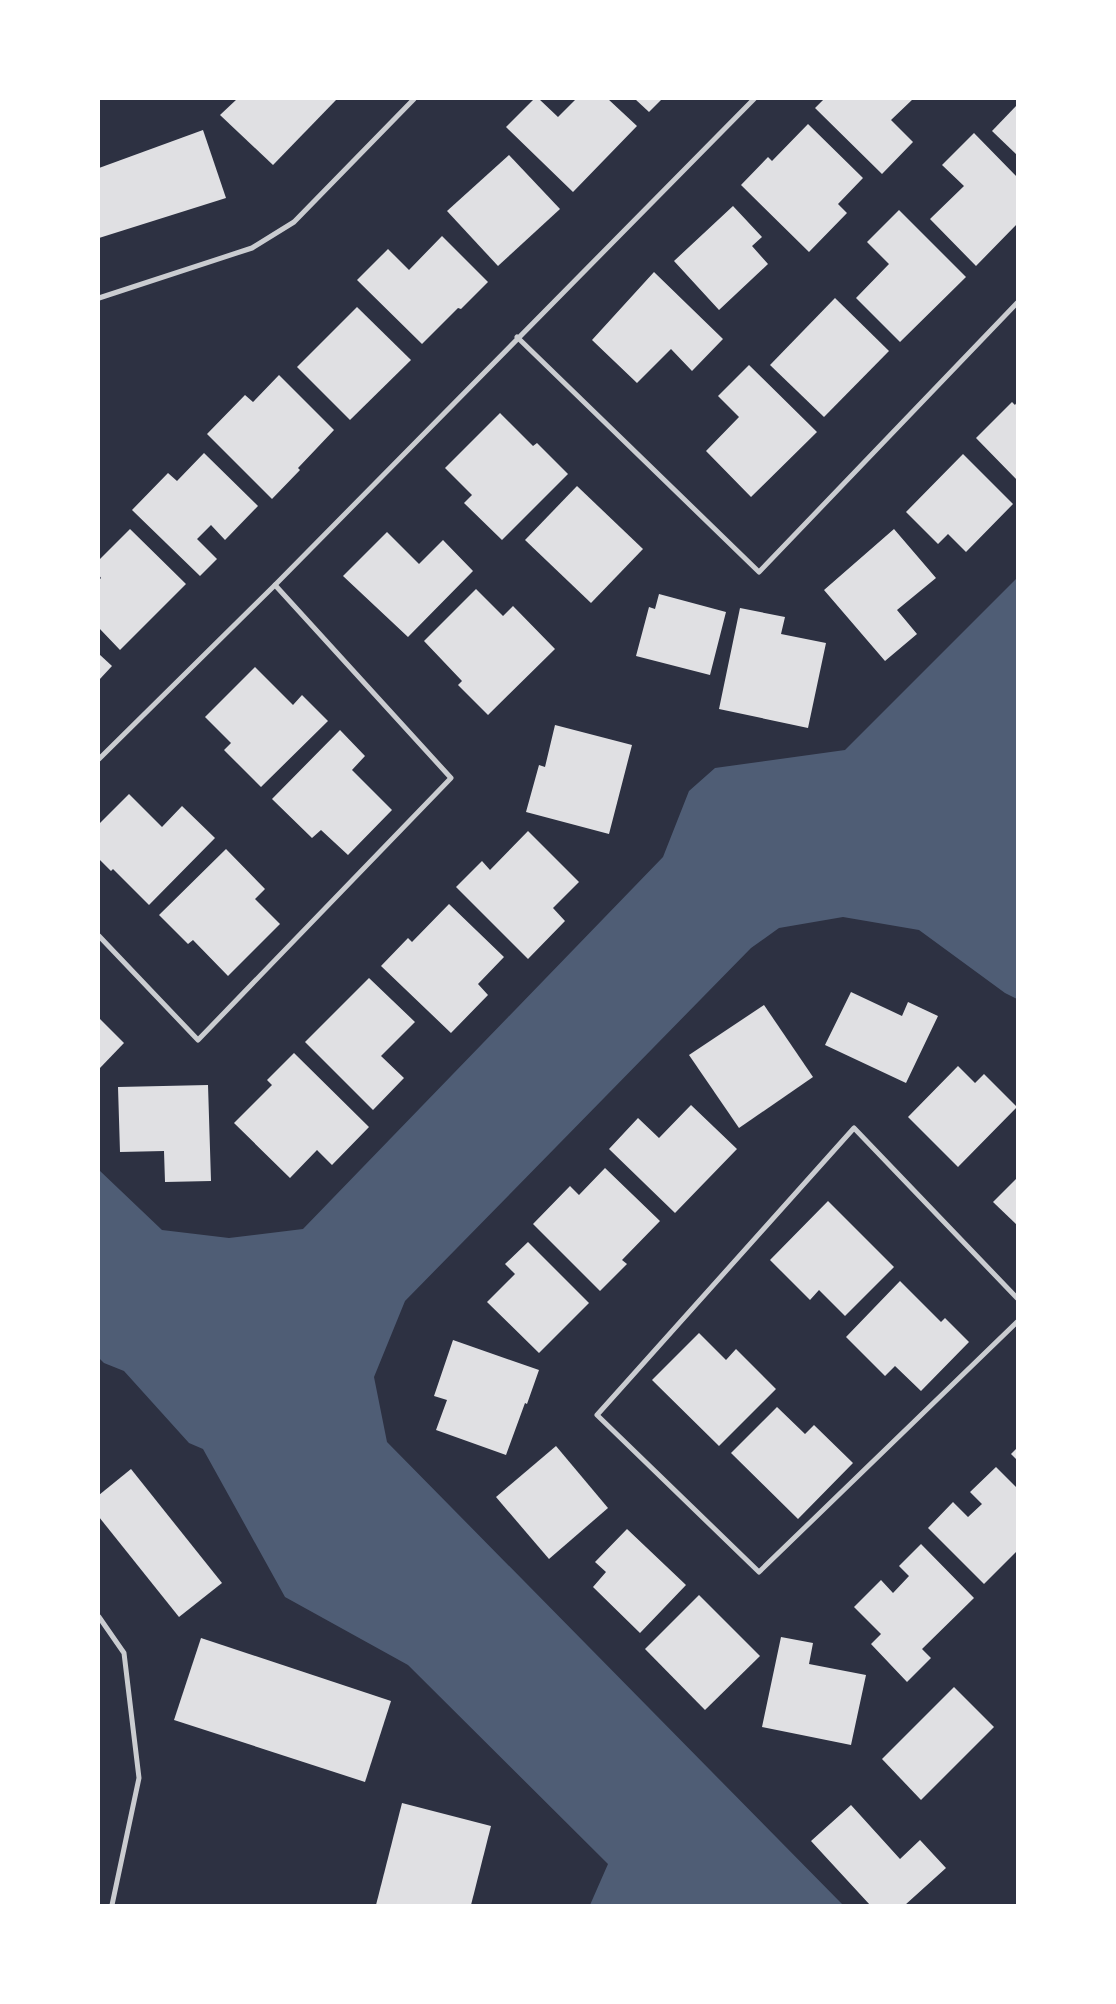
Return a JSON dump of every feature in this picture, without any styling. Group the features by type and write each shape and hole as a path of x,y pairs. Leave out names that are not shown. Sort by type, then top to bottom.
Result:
{"street":[{"path":"99,298 252,248 294,222 414,99"},
{"path":"99,760 275,585 754,99"},
{"path":"517,338 759,572 1017,303"},
{"path":"99,936 198,1040 451,778 275,585"},
{"path":"1017,1298 854,1128 596,1415 759,1572 1017,1322"},
{"path":"99,1617 124,1653 139,1778 112,1905"}],"water":[{"path":"1017,578 1017,999 1005,993 919,930 843,917 779,928 751,948 405,1301 374,1377 387,1442 843,1905 590,1905 608,1864 408,1665 285,1597 203,1449 189,1443 124,1371 104,1363 99,1358 99,1170 162,1230 229,1238 303,1229 663,857 689,791 715,768 845,750"}],"building":[{"path":"237,99 337,99 273,165 220,115"},
{"path":"534,99 539,99 558,117 576,99 608,99 637,126 573,192 506,127"},
{"path":"635,99 662,99 649,112"},
{"path":"824,99 913,99 891,120 913,142 882,174 815,108"},
{"path":"1017,105 1017,155 992,131"},
{"path":"808,124 863,178 838,204 847,213 809,252 741,185 768,157 772,161"},
{"path":"203,130 226,198 99,238 99,168"},
{"path":"974,133 1017,177 1017,224 976,266 930,219 964,186 942,165"},
{"path":"509,155 560,209 498,266 447,211"},
{"path":"733,206 762,237 752,246 768,264 719,310 674,261"},
{"path":"899,210 966,277 900,342 856,298 889,264 867,242"},
{"path":"442,236 488,282 461,309 458,308 422,344 357,280 388,249 409,270"},
{"path":"654,272 723,339 692,371 671,349 637,383 592,340"},
{"path":"835,298 889,351 824,417 770,365"},
{"path":"357,307 411,360 350,420 297,367"},
{"path":"749,365 817,432 751,497 706,451 739,417 718,396"},
{"path":"279,375 334,430 272,499 207,434 245,395 253,402"},
{"path":"1012,402 1015,405 1017,402 1017,480 976,438"},
{"path":"500,413 533,446 537,443 568,474 502,540 464,503 472,495 445,468"},
{"path":"204,453 258,506 225,540 211,525 197,539 217,559 200,576 132,510 168,473 177,481"},
{"path":"963,454 1013,504 966,552 948,534 938,544 906,512"},
{"path":"577,486 643,549 591,603 525,540"},
{"path":"130,529 186,584 120,650 99,628 99,580 101,578 99,575 99,560"},
{"path":"894,529 936,578 897,610 917,634 885,661 824,590"},
{"path":"387,532 419,564 443,540 473,571 408,637 343,576"},
{"path":"476,589 503,616 513,606 555,649 488,715 458,685 462,681 424,641"},
{"path":"659,594 726,612 710,675 636,656 649,607 655,609"},
{"path":"740,608 785,617 781,634 826,643 808,728 719,709"},
{"path":"99,654 112,666 99,680"},
{"path":"255,667 293,705 302,695 328,721 261,787 224,750 231,743 205,717"},
{"path":"555,725 632,745 609,834 526,812 539,765 545,767"},
{"path":"340,730 365,756 352,770 392,810 348,855 321,830 312,838 272,799"},
{"path":"129,794 162,827 182,806 215,838 149,905 113,869 111,871 99,859 99,824"},
{"path":"528,831 579,882 553,908 565,921 528,959 456,887 482,861 490,870"},
{"path":"226,849 265,889 255,899 280,924 228,976 193,940 188,944 159,915"},
{"path":"449,904 504,957 478,984 488,995 451,1033 381,966 408,938 412,942"},
{"path":"369,978 415,1022 381,1056 404,1078 373,1110 305,1042"},
{"path":"851,992 902,1016 908,1002 938,1016 906,1083 825,1045"},
{"path":"764,1005 813,1077 739,1128 689,1055"},
{"path":"99,1018 124,1043 99,1069"},
{"path":"294,1053 369,1127 332,1165 317,1150 290,1178 234,1123 272,1085 267,1080"},
{"path":"958,1066 975,1083 984,1074 1017,1107 958,1167 908,1117"},
{"path":"208,1085 211,1181 165,1182 164,1151 120,1152 118,1087"},
{"path":"691,1105 737,1149 675,1213 609,1149 638,1118 659,1138"},
{"path":"605,1168 660,1221 622,1260 627,1264 600,1291 533,1224 570,1186 579,1195"},
{"path":"1017,1178 1017,1225 993,1202"},
{"path":"828,1201 894,1267 845,1316 819,1290 810,1300 770,1260"},
{"path":"528,1242 589,1303 539,1353 487,1302 515,1274 505,1264"},
{"path":"900,1281 941,1322 945,1318 969,1342 921,1391 895,1366 885,1376 846,1337"},
{"path":"699,1333 726,1360 736,1349 776,1389 719,1446 652,1380"},
{"path":"453,1340 539,1370 506,1455 436,1430 447,1400 434,1396"},
{"path":"777,1407 805,1434 814,1425 853,1463 798,1519 731,1453"},
{"path":"556,1446 608,1508 549,1559 496,1497"},
{"path":"1017,1448 1017,1460 1011,1454"},
{"path":"996,1467 1017,1488 1017,1551 984,1584 928,1528 953,1502 968,1517 982,1504 970,1492"},
{"path":"131,1469 222,1583 179,1617 99,1517 99,1495"},
{"path":"627,1529 686,1585 640,1633 593,1587 606,1572 595,1562"},
{"path":"921,1544 974,1598 922,1649 931,1658 907,1682 871,1644 881,1634 854,1607 881,1580 893,1593 909,1576 899,1566"},
{"path":"699,1595 760,1656 705,1710 645,1649"},
{"path":"781,1637 813,1643 809,1664 866,1675 851,1745 762,1727"},
{"path":"201,1638 391,1701 365,1782 174,1720"},
{"path":"954,1687 994,1727 921,1800 882,1759"},
{"path":"402,1803 491,1826 471,1905 376,1905"},
{"path":"851,1805 900,1859 920,1840 946,1868 905,1905 870,1905 811,1841"}]}
